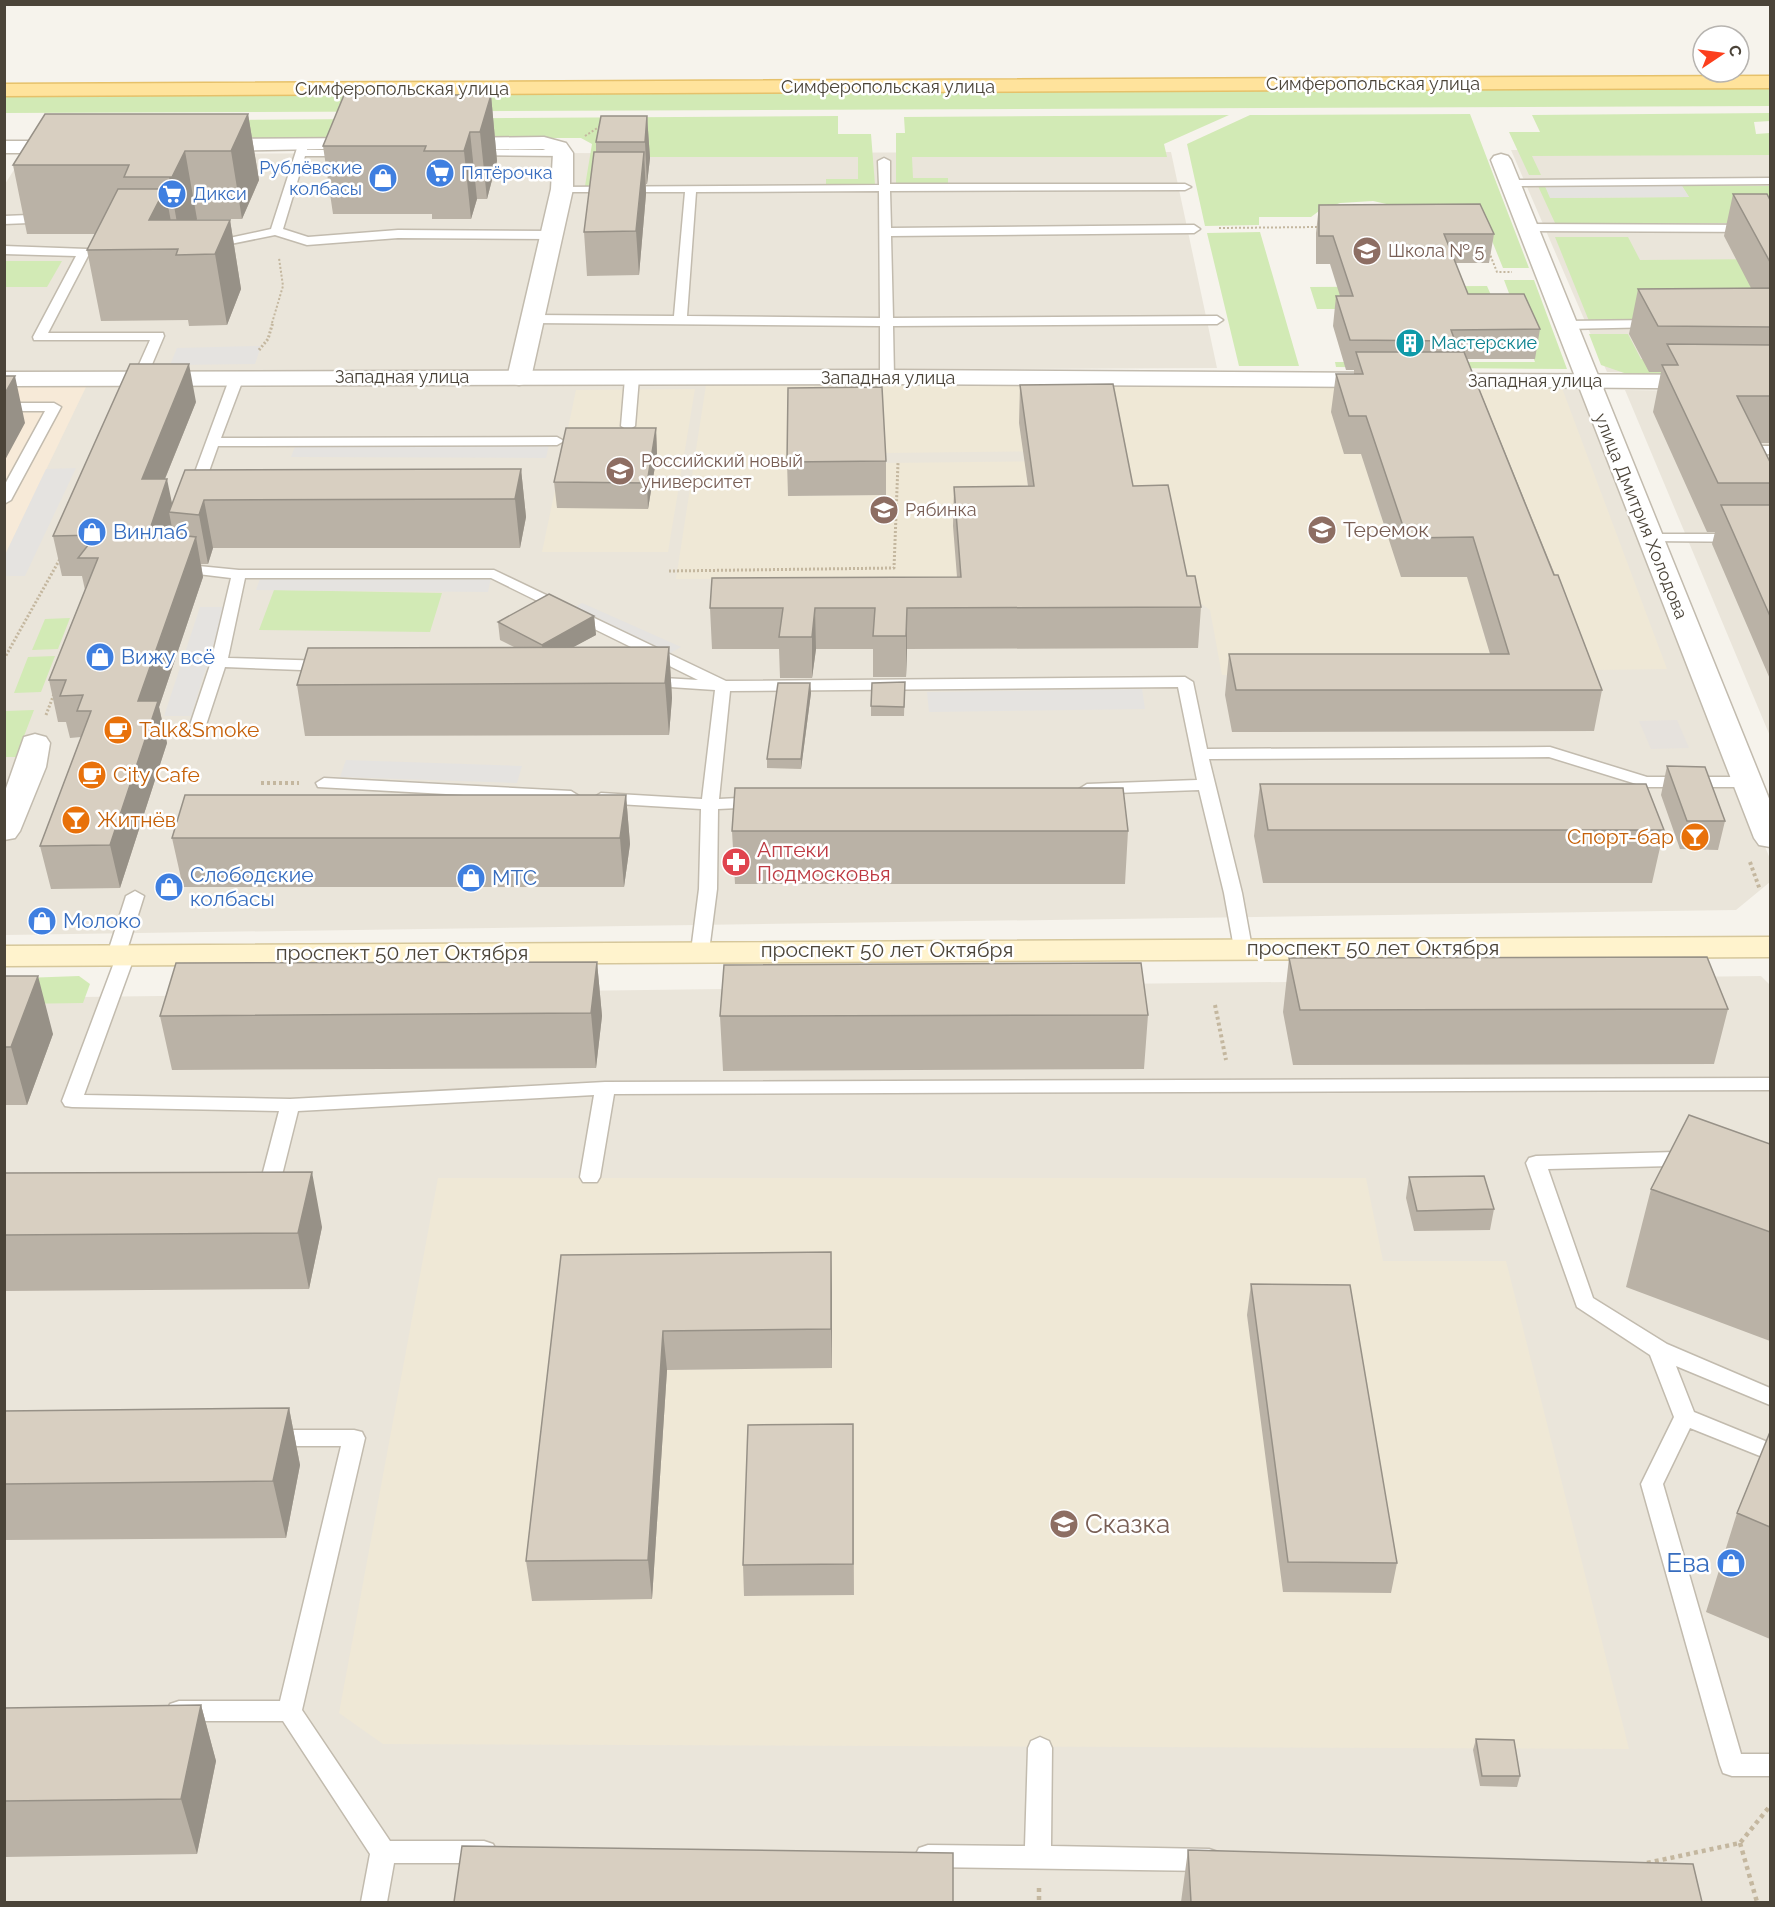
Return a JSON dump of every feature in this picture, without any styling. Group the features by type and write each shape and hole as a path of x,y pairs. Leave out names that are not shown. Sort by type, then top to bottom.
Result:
{"main road":[{"path":"1751,68 1770,68"},
{"name":"Симферопольская улица","path":"4,81 1064,77 1691,69"},
{"name":"Симферопольская улица","path":"4,90 1770,82"},
{"name":"проспект 50 лет Октября","path":"4,956 1770,947"}],"street":[{"path":"437,148 544,143 558,147 563,153 562,189 519,378"},
{"path":"186,146 386,148"},
{"path":"5,148 85,147"},
{"name":"улица Дмитрия Холодова","path":"1506,172 1770,838"},
{"name":"Западная улица","path":"4,379 887,377 1770,382"},
{"path":"4,831 31,767 35,743"}],"lane":[{"path":"276,231 302,148"},
{"path":"884,161 887,377"},
{"path":"1506,172 1770,181"},
{"path":"562,189 1185,187"},
{"path":"680,319 691,188"},
{"path":"4,219 29,219"},
{"path":"1529,228 1770,229"},
{"path":"884,232 1194,229"},
{"path":"202,248 276,231 308,241 398,234 552,236"},
{"path":"4,250 34,256 127,253"},
{"path":"84,253 39,337 158,336 140,378"},
{"path":"533,319 886,322 1216,320"},
{"path":"1565,325 1669,324"},
{"path":"190,504 237,377"},
{"path":"628,426 632,378"},
{"path":"4,407 54,407 4,500"},
{"path":"213,442 557,441"},
{"path":"1755,471 1744,450 1770,450"},
{"path":"1650,538 1770,538"},
{"path":"170,556 166,567 239,574 494,574 723,686"},
{"path":"198,725 219,662 239,574"},
{"path":"219,662 347,667"},
{"path":"629,681 723,686 1185,682 1206,785 1233,893 1243,948"},
{"path":"700,951 708,889 710,804 723,686"},
{"path":"1200,754 1550,752 1646,782 1748,782"},
{"path":"324,783 710,804 781,801"},
{"path":"1064,790 1206,785"},
{"path":"135,896 121,955 72,1101 290,1105 605,1088 1770,1084"},
{"path":"590,1177 605,1088"},
{"path":"244,1196 268,1195 290,1105"},
{"path":"1707,1174 1675,1159 1536,1163 1584,1302 1659,1350 1770,1397"},
{"path":"1659,1350 1685,1417 1770,1452"},
{"path":"1685,1417 1652,1484 1732,1764 1770,1765"},
{"path":"249,1437 354,1438 290,1711 383,1852 374,1902"},
{"path":"159,1711 290,1711"},
{"path":"1038,1857 1040,1748"},
{"path":"383,1852 502,1853"},
{"path":"907,1856 1239,1860"}],"path":[{"path":"1217,228 1321,227"},
{"path":"256,353 268,339 283,286 276,231"},
{"path":"1488,250 1497,272 1519,272"},
{"path":"669,571 894,568 898,463"},
{"path":"5,658 51,578 65,547"},
{"path":"35,743 56,688"},
{"path":"261,783 324,783"},
{"path":"1215,1005 1232,1086"},
{"path":"1640,1865 1740,1843 1770,1806"},
{"path":"1740,1843 1757,1902"}],"shaded area":[{"path":"1770,149 1770,374 1607,372 1511,150"},
{"path":"1171,152 1217,368 5,374 5,184 24,154"},
{"path":"1545,186 1682,186 1689,197 1550,198"},
{"path":"261,346 255,364 170,365 177,348"},
{"path":"1559,383 1584,391 1770,859 1770,882 1736,910 5,935 4,385"},
{"path":"706,385 1562,388 1667,669 1222,675 1210,610 1163,577 676,579","holes":["1467,411 1532,576 1401,577 1391,544 1455,544 1445,515 1380,516 1370,483 1437,482 1427,453 1344,454 1332,412","881,420 883,453 1064,451 1063,442 1022,442 1019,423 1110,422 1124,493 1100,494 1106,526 1165,525 1174,570 957,573 954,526 1084,525 1079,495 1029,495 1026,473 1067,472 1066,461 885,463 886,495 788,496 789,472 831,472 830,443 787,443 787,422","1478,614 1555,615 1565,641 1486,641"]},
{"path":"5,387 86,387 5,555"},
{"name":"Российский новый университет","path":"695,389 668,552 542,552 576,390"},
{"path":"1625,390 1770,392 1770,736"},
{"path":"296,444 549,445 546,458 291,457"},
{"path":"76,468 25,576 5,576 5,555 46,469"},
{"path":"261,576 491,578 488,592 256,590"},
{"path":"582,603 681,647 667,655 569,611"},
{"path":"200,607 225,607 191,716 164,716"},
{"path":"1142,689 1145,709 929,712 927,692"},
{"path":"1677,720 1689,748 1651,749 1639,721"},
{"path":"346,760 522,766 517,783 340,777"},
{"path":"1761,976 1770,985 1770,1902 5,1902 4,998"},
{"name":"Сказка","path":"438,1178 1366,1178 1383,1261 1506,1261 1629,1749 383,1744 339,1713","holes":["565,1295 831,1368 667,1370"]}],"green space":[{"path":"1770,88 1770,106 5,113 4,96 51,95"},
{"path":"1770,113 1770,121 1754,122 1756,134 1770,133 1770,155 1532,156 1541,175 1529,175 1509,132 1540,132 1532,115"},
{"path":"1470,114 1529,268 1503,268 1486,226 1373,201 1340,203 1319,211 1311,217 1259,217 1259,225 1205,226 1187,144 1250,115"},
{"path":"1229,115 1164,144 1167,157 912,157 913,178 948,178 948,184 896,185 896,133 905,133 904,117"},
{"path":"838,116 838,134 871,134 875,185 826,186 826,179 858,179 858,157 603,157 618,186 585,186 592,144 581,138 383,138 177,142 213,120"},
{"path":"1538,186 1545,186 1551,198 1689,197 1682,186 1770,186 1770,223 1555,223"},
{"path":"1260,232 1299,366 1239,366 1207,233"},
{"path":"1555,237 1628,237 1640,260 1770,259 1770,320 1589,321"},
{"path":"5,261 62,261 47,287 5,287"},
{"path":"1504,280 1534,280 1567,369 1336,367 1335,362 1535,362"},
{"path":"1487,286 1497,309 1317,309 1310,287"},
{"path":"1589,334 1628,334 1641,359 1770,358 1770,376 1630,375 1601,365"},
{"path":"274,590 442,593 430,632 259,630"},
{"path":"70,618 58,649 32,650 45,619"},
{"path":"55,656 41,692 14,693 28,657"},
{"path":"34,710 16,757 5,757 6,711"},
{"path":"79,976 90,984 83,1003 14,1004 24,978"}],"building":[{"path":"344,95 491,95 480,132 470,132 464,151 424,151 426,146 323,146"},
{"path":"45,114 248,114 231,151 185,151 172,177 124,177 129,165 13,165"},
{"path":"601,116 647,116 645,142 596,142"},
{"path":"594,152 644,152 636,231 584,232"},
{"path":"118,189 165,189 149,220 230,220 215,254 176,255 178,249 87,250"},
{"path":"1733,194 1767,194 1770,200 1770,262"},
{"path":"1480,204 1494,234 1444,234 1468,294 1524,294 1540,329 1451,330 1455,341 1350,340 1336,296 1353,296 1333,236 1319,236 1319,205"},
{"path":"1770,288 1770,327 1658,326 1638,289"},
{"path":"1667,344 1770,345 1770,396 1737,396 1770,462 1770,483 1718,483 1662,365 1678,365"},
{"path":"1356,352 1464,352 1554,575 1558,575 1602,690 1236,690 1229,654 1509,654 1473,537 1407,538 1366,416 1349,416 1336,374 1363,374"},
{"path":"130,364 189,364 142,479 167,479 150,529 158,533 196,537 138,701 158,701 110,845 40,846 91,711 77,711 83,695 60,696 66,680 49,680 98,558 78,558 96,535 53,536"},
{"path":"4,376 15,376 4,395"},
{"path":"1113,384 1133,486 1168,485 1187,576 1195,576 1201,607 907,608 906,636 873,636 875,608 815,608 812,637 779,637 783,608 710,608 712,578 961,577 954,487 1034,486 1020,385"},
{"path":"882,387 886,461 787,462 788,388"},
{"path":"566,428 656,428 647,483 554,482"},
{"path":"521,469 515,499 204,500 199,515 169,512 185,470"},
{"path":"1721,505 1770,505 1770,616"},
{"path":"549,594 594,616 542,645 498,622"},
{"path":"669,647 665,683 297,685 308,648"},
{"path":"905,682 904,707 871,706 872,683"},
{"path":"778,683 810,683 801,759 767,759"},
{"path":"1667,766 1705,767 1725,821 1687,821"},
{"path":"1260,784 1646,784 1664,830 1268,830"},
{"path":"735,788 1123,788 1128,831 732,831"},
{"path":"185,795 626,795 620,838 172,838"},
{"path":"1707,957 1728,1009 1300,1010 1289,958"},
{"path":"597,962 591,1013 160,1016 176,963"},
{"path":"1141,963 1148,1015 720,1016 724,965"},
{"path":"4,976 38,976 11,1047 4,1047"},
{"path":"1689,1115 1770,1144 1770,1232 1651,1189"},
{"path":"312,1172 298,1233 4,1235 4,1173"},
{"path":"1484,1176 1494,1209 1417,1211 1409,1177"},
{"path":"831,1252 831,1329 663,1331 648,1560 526,1561 561,1255"},
{"path":"1251,1284 1350,1285 1397,1563 1288,1562"},
{"path":"289,1408 273,1481 4,1484 4,1411"},
{"path":"853,1424 853,1564 743,1565 748,1425"},
{"path":"1770,1432 1770,1527 1737,1513"},
{"path":"201,1705 181,1799 4,1801 4,1708"},
{"path":"1476,1739 1514,1740 1520,1776 1482,1776"},
{"path":"462,1846 953,1853 953,1902 454,1902"},
{"path":"1188,1850 1693,1864 1702,1902 1191,1902"}],"place":[{"name":"Пятёрочка","path":"440,173"},
{"name":"Рублёвские колбасы","path":"383,178"},
{"name":"Дикси","path":"172,194"},
{"name":"Школа № 5","path":"1367,251"},
{"name":"Мастерские","path":"1410,343"},
{"name":"Российский новый университет","path":"620,471"},
{"name":"Рябинка","path":"884,510"},
{"name":"Теремок","path":"1322,530"},
{"name":"Винлаб","path":"92,532"},
{"name":"Вижу всё","path":"100,657"},
{"name":"Talk&Smoke","path":"118,730"},
{"name":"City Cafe","path":"92,775"},
{"name":"Житнёв","path":"76,820"},
{"name":"Спорт-бар","path":"1695,837"},
{"name":"Аптеки Подмосковья","path":"736,862"},
{"name":"МТС","path":"471,878"},
{"name":"Слободские колбасы","path":"169,887"},
{"name":"Молоко","path":"42,921"},
{"name":"Сказка","path":"1064,1524"},
{"name":"Ева","path":"1731,1563"}]}
